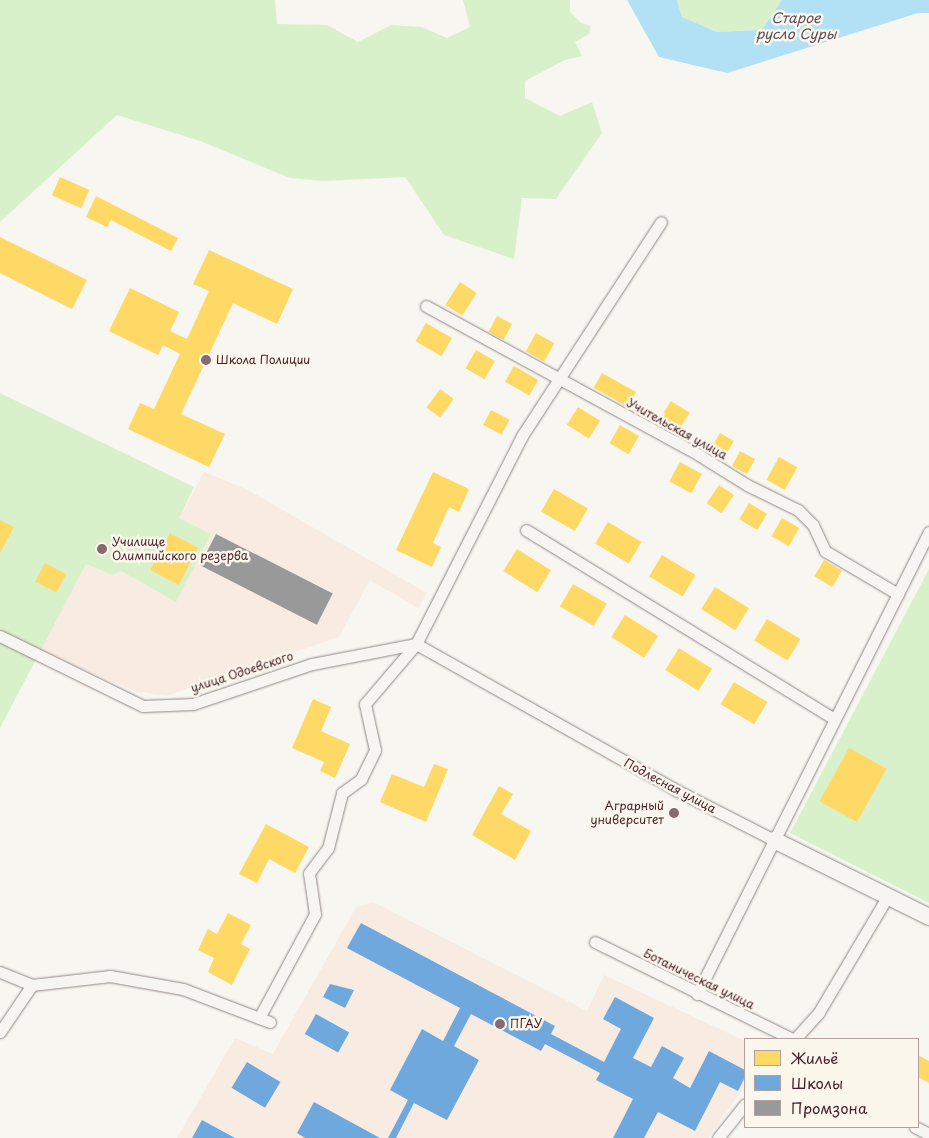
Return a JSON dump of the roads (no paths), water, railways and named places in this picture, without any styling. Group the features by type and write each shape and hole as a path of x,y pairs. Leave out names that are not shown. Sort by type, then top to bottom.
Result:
{"street":[{"path":"0,972 32,985 110,976 183,989 265,1020 315,914 309,873 328,848 342,793 361,779 375,750 365,704 416,644 522,436 661,222"},
{"name":"Учительская улица","path":"426,306 700,455 747,486 798,510 813,525 825,551 898,594"},
{"path":"526,530 834,719"},
{"path":"697,994 929,532"},
{"name":"улица Одоевского","path":"0,636 144,706 192,704 312,664 416,644"},
{"name":"Подлесная улица","path":"416,644 674,789 929,917"},
{"path":"795,1038 818,1012 888,896"},
{"name":"Ботаническая улица","path":"595,942 697,994 792,1038"},
{"path":"0,1032 32,985"},
{"path":"718,1138 744,1105"},
{"path":"917,1128 929,1134"}],"water":[{"name":"Старое русло Суры","path":"627,0 677,0 682,17 717,32 762,30 782,0 929,0 929,13 918,13 727,73 659,57"}],"place":[{"name":"Школа Полиции","path":"206,360"},
{"name":"Училище Олимпийского резерва","path":"102,549"},
{"name":"Аграрный университет","path":"674,813"},
{"name":"ПГАУ","path":"500,1024"}]}
